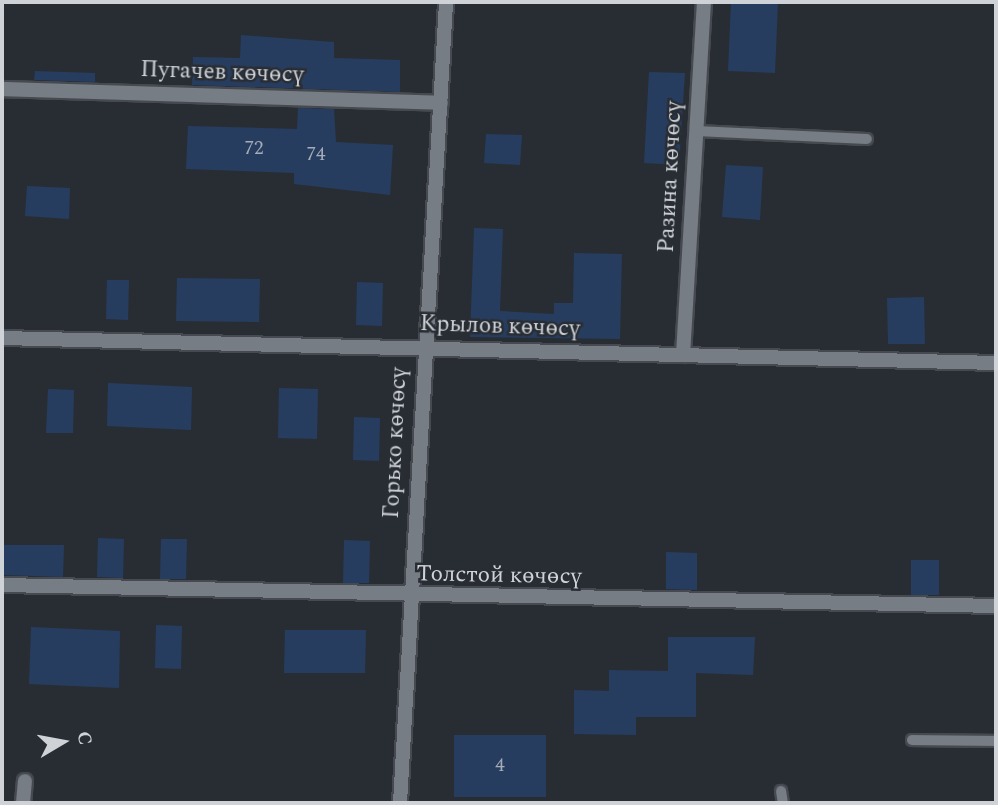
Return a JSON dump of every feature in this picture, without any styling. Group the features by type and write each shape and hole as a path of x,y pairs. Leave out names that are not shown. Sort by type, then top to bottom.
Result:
{"street":[{"name":"Горько көчөсү","path":"400,803 446,2"},
{"name":"Разина көчөсү","path":"683,355 704,2"},
{"name":"Пугачев көчөсү","path":"2,89 441,103"},
{"name":"Крылов көчөсү","path":"2,338 996,363"},
{"name":"Толстой көчөсү","path":"2,585 410,598 996,606"},
{"path":"23,803 25,781"}],"lane":[{"path":"696,131 867,139"},
{"path":"912,740 996,741"},
{"path":"782,791 783,803"}],"building":[{"path":"731,2 778,2 775,73 728,71"},
{"path":"241,35 334,42 334,58 400,60 400,92 192,85 193,57 240,58"},
{"path":"35,71 95,73 95,82 34,80"},
{"path":"649,72 685,73 679,165 644,163"},
{"path":"298,108 334,109 336,142 393,145 390,195 294,184 294,173 186,169 188,126 297,129"},
{"path":"486,134 522,135 520,165 484,163"},
{"path":"726,165 763,167 760,220 722,217"},
{"path":"27,186 70,188 69,219 25,216"},
{"path":"474,228 503,229 500,311 554,314 554,303 573,303 574,253 622,254 620,339 470,337"},
{"path":"177,278 260,279 259,322 176,321"},
{"path":"107,280 129,280 128,320 106,319"},
{"path":"357,282 383,283 382,326 356,325"},
{"path":"924,297 925,344 888,344 887,298"},
{"path":"108,383 192,387 191,430 107,426"},
{"path":"279,388 318,389 317,439 278,438"},
{"path":"48,389 74,390 73,433 46,433"},
{"path":"354,417 380,418 379,461 353,460"},
{"path":"98,538 124,539 123,578 97,577"},
{"path":"161,539 187,539 186,579 160,579"},
{"path":"344,540 370,541 369,583 343,583"},
{"path":"2,545 64,545 63,577 2,575"},
{"path":"666,552 697,553 697,590 666,589"},
{"path":"911,560 939,560 939,595 911,595"},
{"path":"156,625 182,626 181,669 155,668"},
{"path":"31,627 120,631 119,688 29,684"},
{"path":"285,630 366,630 365,673 284,673"},
{"path":"668,637 755,637 753,675 696,673 696,717 636,717 636,735 574,734 574,690 609,691 609,670 668,671"},
{"path":"454,735 546,735 546,797 454,797"}]}
